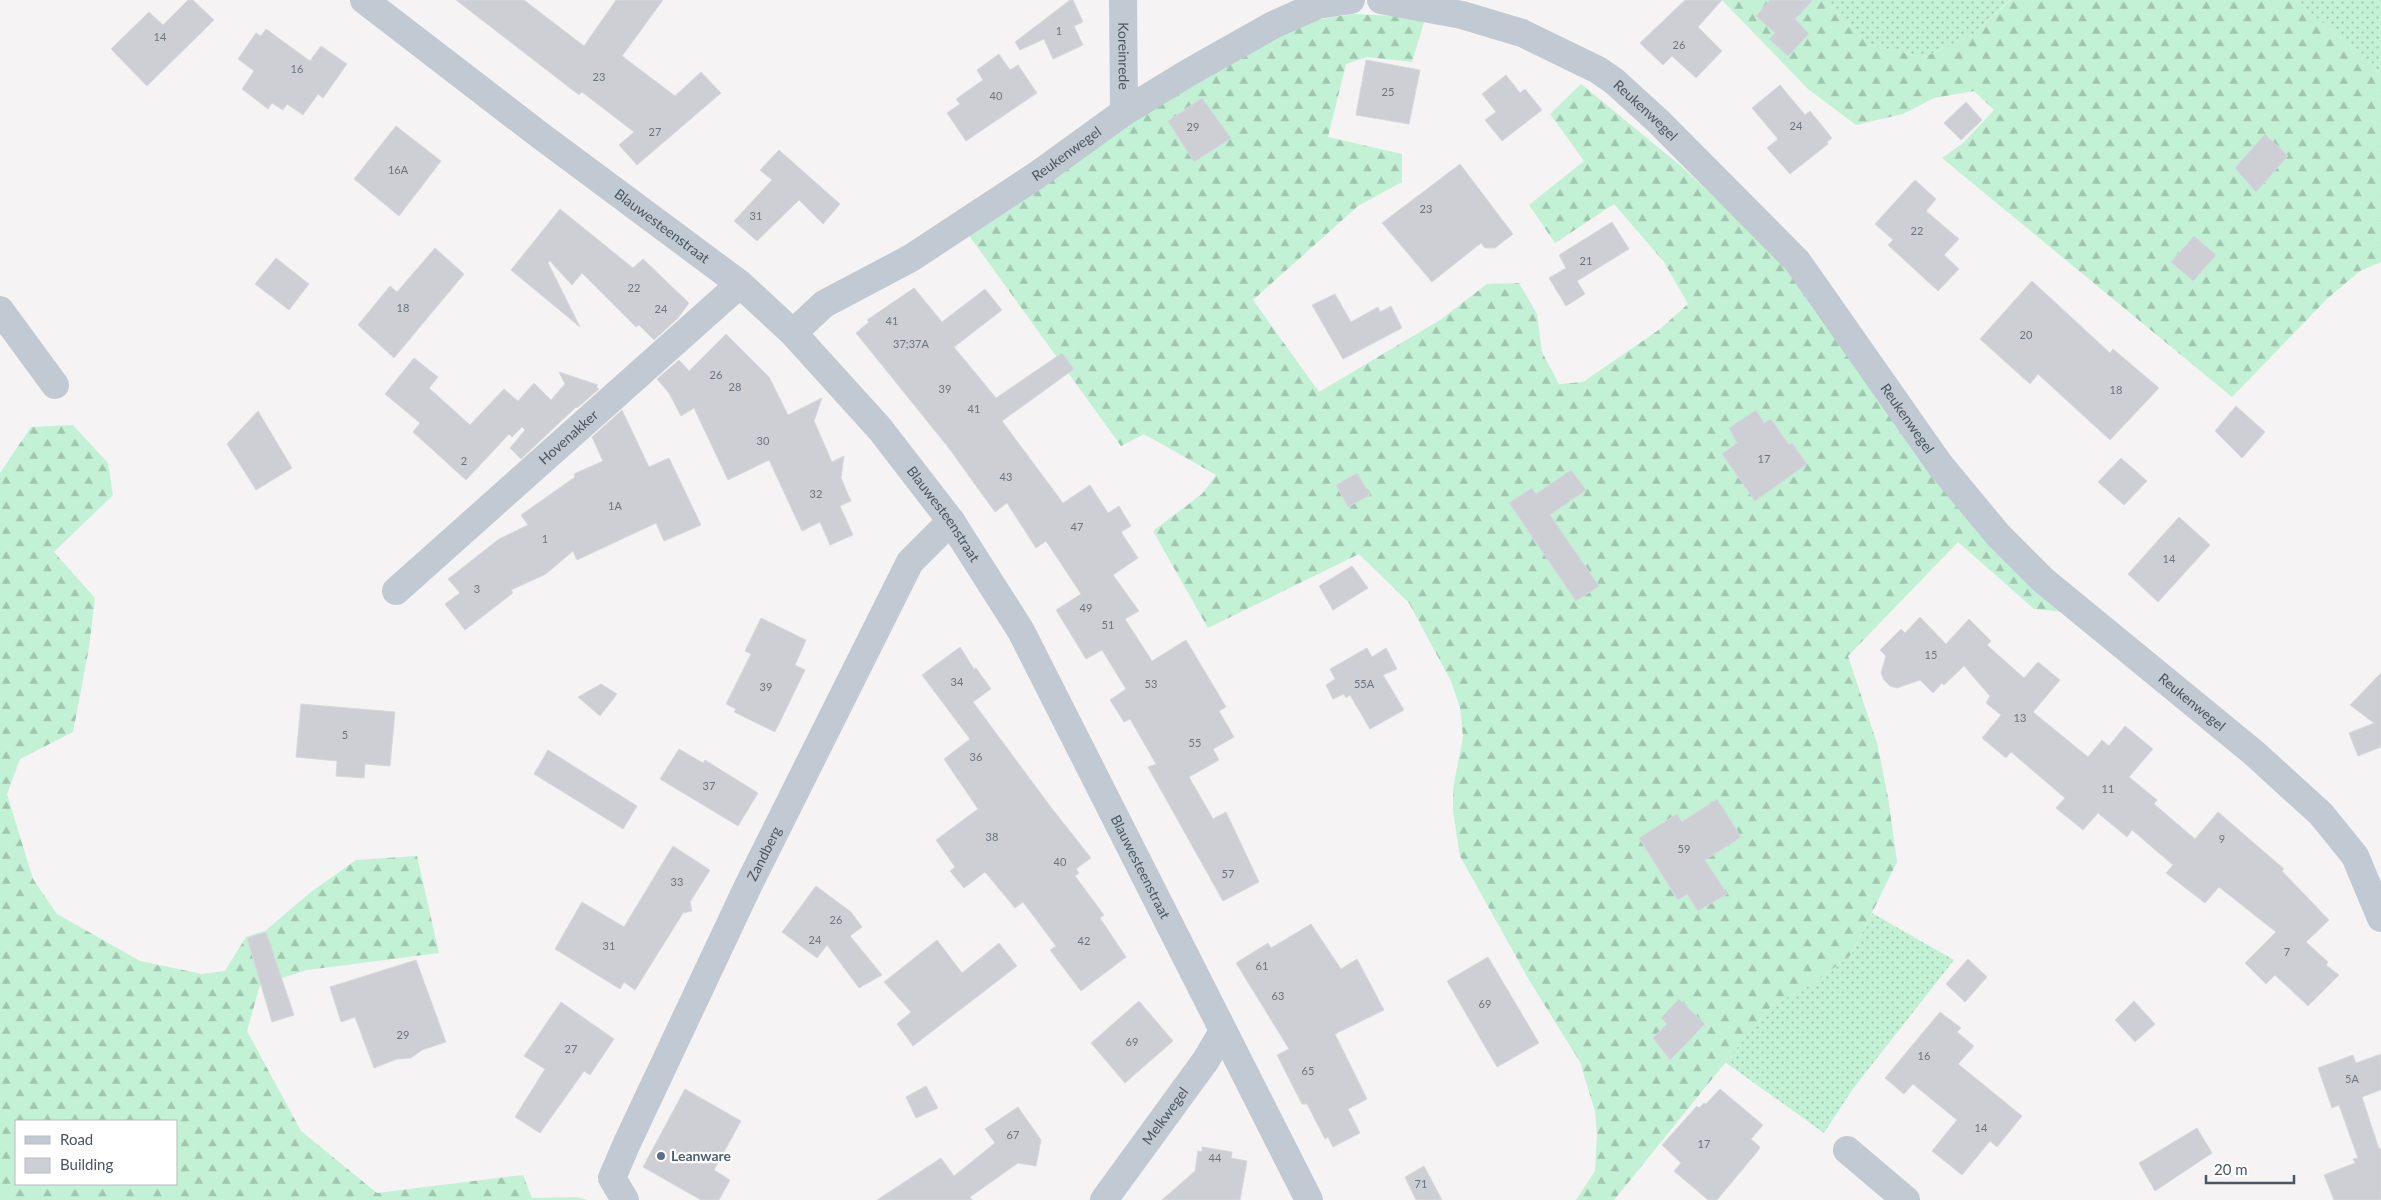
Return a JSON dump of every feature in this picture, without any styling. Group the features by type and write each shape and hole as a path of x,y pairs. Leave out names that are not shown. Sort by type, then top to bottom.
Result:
{"street":[{"name":"Blauwesteenstraat","path":"364,0 537,133 740,284 793,333 880,429 951,522 1021,631 1309,1200"},
{"name":"Koreinrede","path":"1122,0 1124,112"},
{"name":"Reukenwegel","path":"793,333 824,304 911,258 1037,175 1124,112 1273,25 1318,5 1350,0"},
{"name":"Reukenwegel","path":"1381,0 1462,15 1522,33 1598,70 1614,81 1659,122 1797,261 1940,465 1998,536 2043,580 2254,753 2321,814 2355,856 2381,918"},
{"name":"Hovenakker","path":"396,591 740,284"},
{"path":"0,310 55,385"},
{"name":"Zandberg","path":"625,1200 612,1178 744,894 910,562 951,522"},
{"name":"Melkwegel","path":"1104,1200 1206,1060 1223,1031"},
{"path":"1847,1150 1906,1200"}],"green space":[{"path":"1722,0 1829,0 1845,24 1873,46 1924,57 1974,34 2011,0 2298,0 2307,10 2372,63 2381,78 2381,262 2360,271 2328,298 2232,397 1942,158 1963,143 1994,110 1974,91 1934,98 1903,114 1856,125 1808,89"},
{"path":"1829,0 2010,0 1974,34 1924,57 1873,46 1845,24"},
{"path":"2298,0 2381,0 2381,78 2372,63 2307,10"},
{"path":"1353,14 1396,16 1424,22 1412,62 1367,57 1346,64 1328,137 1402,154 1402,182 1358,206 1253,300 1319,392 1440,320 1487,284 1519,283 1537,314 1542,352 1559,384 1583,382 1660,329 1688,304 1664,262 1614,204 1555,243 1529,205 1584,161 1550,114 1581,84 1681,166 1761,242 1781,255 2063,612 2034,609 1958,542 1848,656 1877,743 1888,797 1897,862 1851,955 1814,983 1772,1005 1614,1200 1576,1200 1595,1171 1597,1135 1595,1111 1580,1062 1529,980 1460,856 1453,812 1453,789 1463,737 1460,708 1451,681 1409,603 1359,554 1208,628 1153,531 1202,494 1216,475 1144,434 1121,446 968,234 1134,112 1304,22"},
{"path":"73,425 108,463 113,495 54,552 95,598 89,648 73,732 20,759 7,794 33,879 57,914 140,961 202,974 225,971 246,937 265,931 311,892 356,860 417,856 439,953 307,970 260,985 247,1031 301,1131 377,1193 523,1175 532,1198 577,1197 587,1200 0,1200 0,473 31,427"},
{"path":"1872,913 1954,960 1852,1090 1824,1133 1725,1062 1772,1005 1814,983 1851,955"}],"building":[{"path":"188,0 193,0 214,20 147,86 111,49 149,12 163,25"},
{"path":"456,0 524,0 584,46 616,0 663,0 622,56 675,96 701,72 721,93 637,165 619,145 634,132 582,92 579,95"},
{"path":"1070,0 1073,0 1083,22 1074,26 1083,45 1053,59 1044,39 1020,50 1015,42"},
{"path":"1685,0 1722,0 1698,27 1722,51 1696,78 1672,56 1663,65 1640,43"},
{"path":"1770,0 1813,0 1795,19 1809,34 1788,56 1769,39 1775,33 1756,16"},
{"path":"266,29 310,61 321,46 347,64 323,98 318,94 303,115 287,104 283,110 272,103 268,109 242,89 254,71 238,59 256,33 261,36"},
{"path":"999,54 1010,70 1018,65 1037,93 966,141 947,113 960,104 956,99 983,80 977,70"},
{"path":"1366,60 1420,70 1409,124 1356,115"},
{"path":"1506,75 1520,93 1525,89 1542,110 1502,141 1485,120 1496,112 1482,94"},
{"path":"1780,85 1805,115 1810,111 1832,138 1827,142 1828,144 1790,174 1767,148 1778,139 1752,108"},
{"path":"1202,98 1231,138 1194,162 1168,121"},
{"path":"1966,102 1982,120 1961,140 1944,123"},
{"path":"396,126 441,161 399,216 354,179"},
{"path":"2265,134 2288,156 2256,192 2235,168"},
{"path":"779,150 840,204 823,224 799,200 757,241 734,221 772,180 760,170"},
{"path":"1460,164 1513,234 1495,248 1485,248 1481,243 1432,282 1382,223"},
{"path":"1915,180 1936,199 1926,211 1959,239 1944,255 1959,269 1938,291 1888,245 1893,240 1875,224"},
{"path":"560,209 633,268 643,259 689,303 678,318 654,340 639,325 636,327 582,273 572,285 550,261 548,263 580,327 511,270"},
{"path":"1612,222 1629,249 1577,281 1585,294 1566,306 1549,278 1566,268 1559,255"},
{"path":"2194,236 2216,255 2193,281 2171,262"},
{"path":"435,248 464,274 394,358 358,325 390,286 397,292"},
{"path":"276,258 309,284 289,310 255,284"},
{"path":"2032,281 2110,353 2113,349 2159,388 2110,440 2038,374 2030,384 1980,339"},
{"path":"914,288 942,322 985,289 1002,310 954,347 996,398 1062,353 1074,369 1002,421 1063,503 1090,485 1108,513 1119,506 1131,526 1121,532 1138,558 1113,575 1139,611 1125,619 1152,661 1186,640 1226,707 1219,711 1234,737 1213,749 1219,760 1189,777 1213,819 1226,812 1259,882 1223,901 1148,767 1156,764 1130,719 1124,722 1110,700 1126,689 1102,650 1086,659 1056,610 1081,594 1046,541 1036,548 1007,503 995,512 948,447 856,333 869,322 867,320"},
{"path":"1335,294 1351,322 1378,307 1380,312 1391,306 1402,328 1343,359 1312,305"},
{"path":"726,334 769,377 788,415 822,398 814,421 832,462 844,456 841,478 851,501 840,506 853,535 830,545 820,522 802,531 769,460 728,480 694,408 681,416 669,393 657,379 679,360 689,371"},
{"path":"414,358 438,377 429,388 470,425 504,389 518,401 534,383 551,400 565,384 559,372 598,385 596,387 599,389 576,407 521,459 510,448 525,430 522,427 512,437 509,434 466,480 413,432 420,423 385,394"},
{"path":"2236,406 2265,432 2242,458 2215,431"},
{"path":"622,410 649,467 669,458 701,525 664,541 656,523 577,560 573,551 546,574 511,590 513,593 465,630 445,604 460,593 448,579 499,539 528,525 521,515 575,477 574,474 603,461 592,437"},
{"path":"1756,410 1764,423 1771,419 1789,445 1792,443 1807,464 1755,501 1722,454 1737,443 1729,428"},
{"path":"258,411 292,468 256,490 227,444"},
{"path":"2121,458 2147,481 2124,505 2098,482"},
{"path":"1571,470 1586,490 1550,515 1599,586 1576,601 1509,503 1532,488 1536,494"},
{"path":"1357,473 1370,495 1348,507 1336,485"},
{"path":"2179,517 2210,545 2158,602 2128,574"},
{"path":"1352,566 1368,588 1333,610 1319,586"},
{"path":"1920,617 1946,644 1969,619 1991,641 1987,645 2024,678 2038,662 2060,680 2033,712 2088,757 2102,740 2109,746 2125,726 2153,749 2129,777 2157,800 2154,804 2195,839 2218,812 2284,869 2282,871 2329,920 2306,942 2328,962 2326,965 2339,975 2308,1006 2275,975 2266,984 2245,963 2276,932 2219,887 2205,903 2166,873 2173,865 2132,830 2127,837 2098,813 2083,830 2056,808 2065,798 2011,752 2006,758 1982,738 2001,715 1986,703 1990,696 1964,666 1944,685 1942,683 1933,693 1920,680 1897,688 1890,686 1884,680 1881,673 1886,656 1880,650 1901,629 1905,633"},
{"path":"761,618 806,640 795,665 805,670 775,732 734,712 736,709 726,704 751,654 745,651"},
{"path":"960,647 974,669 976,668 991,689 973,702 1091,858 1076,869 1079,873 1075,876 1104,915 1100,918 1126,957 1081,991 1050,950 1056,946 1023,902 1015,908 985,872 964,888 950,871 955,867 936,840 978,809 944,759 970,739 922,675"},
{"path":"1367,648 1372,657 1386,648 1397,669 1383,675 1404,710 1370,729 1350,695 1346,698 1344,694 1333,699 1326,685 1335,679 1330,669"},
{"path":"2381,673 2381,747 2358,756 2349,733 2374,723 2350,705"},
{"path":"601,684 617,694 600,716 578,697"},
{"path":"301,704 395,712 390,766 365,764 364,778 336,776 337,761 296,757"},
{"path":"679,749 703,763 705,760 758,793 738,826 660,779"},
{"path":"548,750 637,806 623,829 534,774"},
{"path":"1717,799 1741,837 1705,860 1727,894 1698,911 1687,894 1678,900 1639,838 1677,814 1682,822"},
{"path":"673,846 710,870 690,902 692,911 683,913 635,990 624,982 620,989 555,949 582,902 624,927"},
{"path":"816,886 851,912 862,927 850,936 882,975 859,988 827,945 817,958 782,932"},
{"path":"1311,924 1341,969 1357,959 1384,1010 1335,1034 1367,1099 1348,1109 1360,1133 1333,1147 1328,1137 1325,1139 1307,1104 1302,1104 1277,1055 1289,1049 1236,963 1268,943 1271,948"},
{"path":"266,932 294,1015 272,1022 247,938"},
{"path":"937,940 962,973 999,943 1017,966 913,1046 897,1024 911,1012 884,982"},
{"path":"1488,957 1539,1043 1497,1067 1447,981"},
{"path":"1968,959 1987,977 1965,1002 1946,984"},
{"path":"416,960 446,1042 422,1050 411,1058 397,1059 374,1068 355,1017 341,1022 330,987"},
{"path":"1679,999 1705,1024 1670,1060 1653,1038 1667,1024 1661,1018"},
{"path":"1139,1001 1173,1041 1125,1083 1091,1043"},
{"path":"2134,1001 2155,1024 2135,1042 2115,1020"},
{"path":"561,1002 614,1039 590,1075 584,1071 540,1133 515,1117 545,1069 524,1056"},
{"path":"1940,1012 1961,1028 1957,1032 1974,1046 1958,1064 2022,1116 1997,1147 1990,1141 1962,1175 1932,1151 1957,1120 1913,1084 1904,1094 1885,1078"},
{"path":"2381,1054 2381,1090 2362,1097 2379,1149 2381,1149 2381,1200 2334,1200 2324,1175 2355,1163 2353,1159 2358,1158 2339,1105 2332,1108 2318,1068 2353,1055 2356,1063"},
{"path":"926,1086 938,1108 916,1118 906,1097"},
{"path":"685,1089 741,1121 714,1170 730,1180 719,1200 701,1200 643,1167"},
{"path":"1720,1089 1763,1125 1751,1139 1760,1147 1757,1152 1717,1200 1708,1200 1674,1171 1681,1163 1662,1145 1697,1106 1699,1108 1704,1103 1706,1104"},
{"path":"1018,1107 1041,1140 1036,1166 1018,1163 970,1197 972,1200 877,1200 941,1158 954,1176 995,1143 985,1129"},
{"path":"2197,1128 2212,1153 2155,1191 2139,1163"},
{"path":"1202,1147 1232,1152 1231,1158 1247,1161 1240,1200 1162,1200 1195,1171 1198,1151 1202,1152"},
{"path":"1424,1166 1442,1200 1416,1200 1405,1177"}],"place":[{"name":"Leanware","path":"661,1156"}]}
